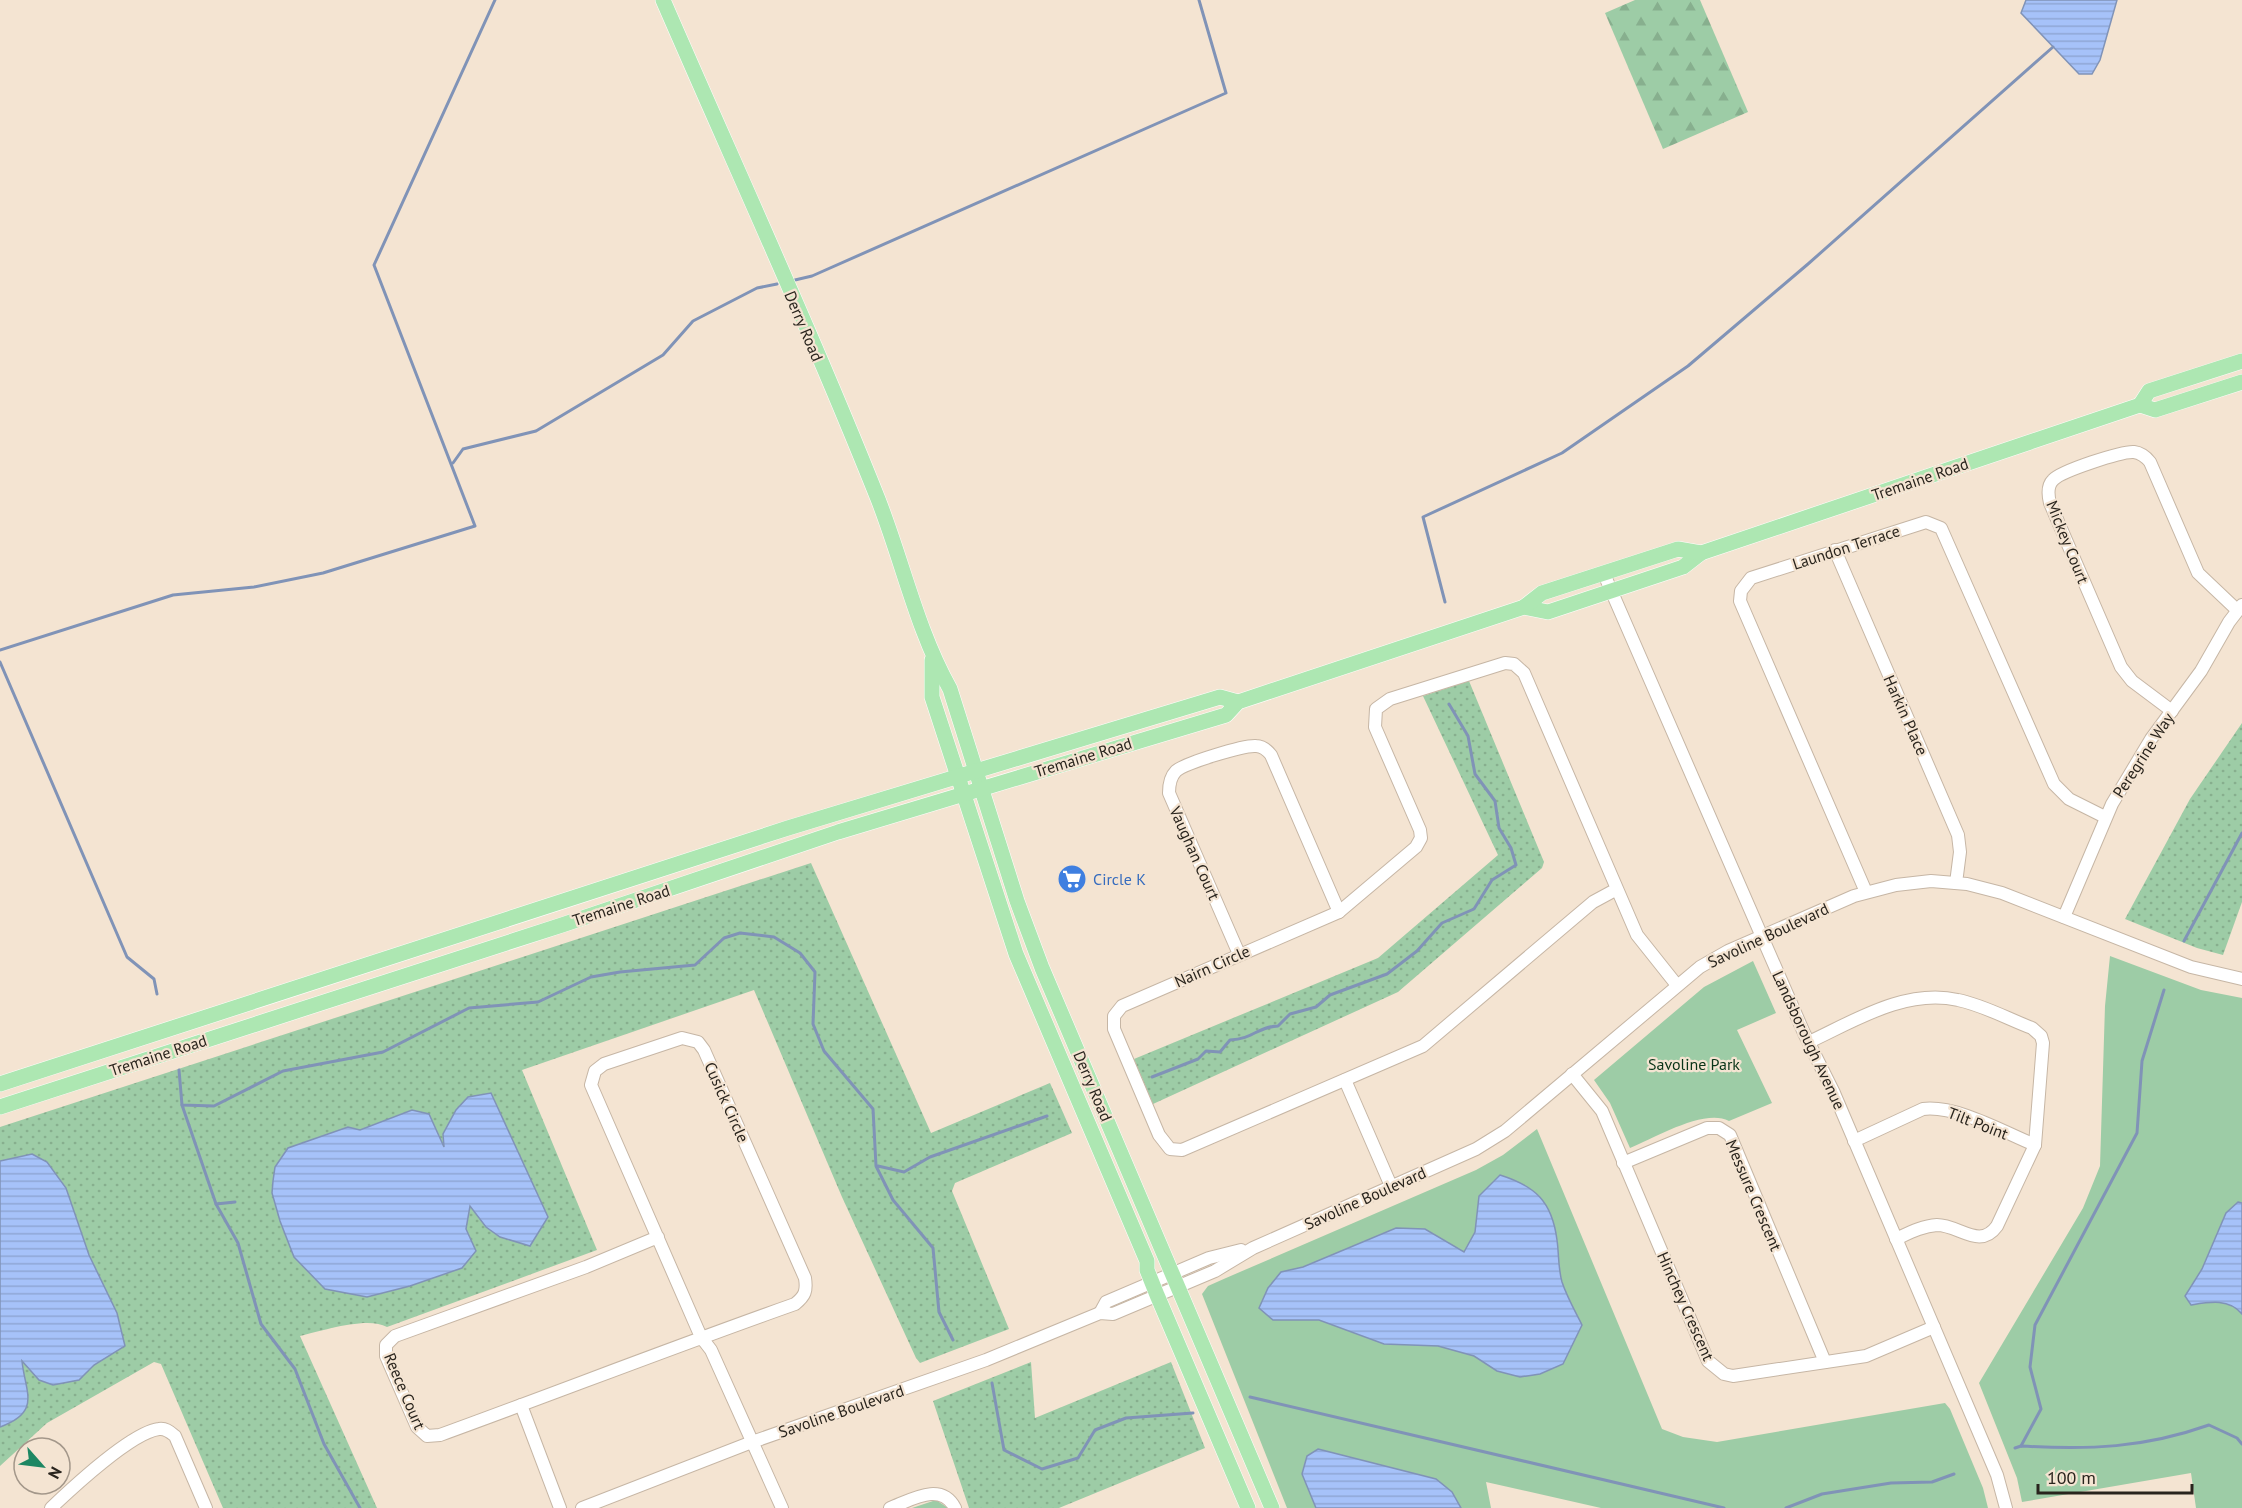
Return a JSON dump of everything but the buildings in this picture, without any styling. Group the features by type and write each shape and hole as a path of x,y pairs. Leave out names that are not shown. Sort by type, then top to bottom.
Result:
{"main road":[{"name":"Derry Road","path":"663,0 784,276 878,501 932,657 950,690 1042,968 1272,1508"},
{"name":"Tremaine Road","path":"2140,405 2149,391 2237,362"},
{"name":"Tremaine Road","path":"1524,607 1548,612 1683,567 1701,553 2140,405 2156,410 2241,384"},
{"name":"Tremaine Road","path":"0,1107 562,925 838,832 1226,715 1238,702 1524,607 1542,593 1678,549 1701,553"},
{"name":"Derry Road","path":"932,657 932,697 1016,954 1147,1261 1155,1289 1248,1508"},
{"name":"Tremaine Road","path":"0,1084 975,770 1220,697 1238,702"}],"street":[{"path":"2237,362 2241,384"},
{"name":"Mickey Court","path":"2172,711 2132,681 2121,667 2050,503 2048,489 2053,480 2065,473 2128,452 2144,455 2152,466 2198,573 2240,607"},
{"name":"Laundon Terrace","path":"1866,892 1740,601 1741,591 1751,578 1835,550 1926,522 1941,528 2054,784 2069,799 2105,817"},
{"name":"Harkin Place","path":"1835,550 1958,835 1960,852 1956,883"},
{"name":"Landsborough Avenue","path":"1604,574 1854,1141 1997,1475 2006,1508"},
{"name":"Peregrine Way","path":"2064,917 2105,817 2151,739 2201,671 2240,607"},
{"name":"Nairn Circle","path":"1617,889 1593,902 1434,1039 1346,1080 1182,1150 1170,1149 1164,1144 1114,1029 1114,1016 1122,1006 1339,912 1416,847 1421,838 1420,830 1375,727 1376,709 1390,699 1505,663 1514,664 1524,673 1642,945 1676,984"},
{"name":"Vaughan Court","path":"1239,954 1169,793 1171,777 1183,767 1250,746 1267,750 1339,912"},
{"name":"Savoline Boulevard","path":"582,1508 752,1442 986,1360 1100,1313 1106,1302 1155,1289 1174,1280 1215,1271 1252,1248 1490,1141 1676,984 1712,959 1866,892 1916,883 1956,883 2002,893 2192,967 2242,978"},
{"path":"1809,1042 1897,1003 1921,997 1960,1000 2032,1028 2041,1036 2043,1042 2035,1145 2030,1160 1993,1232 1980,1237 1944,1225 1934,1225 1896,1239"},
{"name":"Cusick Circle","path":"701,1337 795,1304 802,1299 806,1286 704,1050 698,1042 687,1038 604,1064 595,1071 591,1079 701,1337 711,1350 782,1508"},
{"name":"Hinchey Crescent","path":"1572,1074 1602,1111 1713,1367 1724,1374 1733,1376 1866,1356 1934,1327"},
{"path":"1346,1080 1391,1186"},
{"name":"Tilt Point","path":"1854,1141 1923,1109 1933,1108 1957,1113 2035,1145"},
{"name":"Messure Crescent","path":"1623,1163 1713,1126 1730,1135 1825,1362"},
{"name":"Reece Court","path":"658,1237 586,1267 395,1336 386,1345 386,1356 417,1427 427,1436 440,1435 701,1337"},
{"path":"521,1405 560,1508"},
{"path":"51,1508 118,1451 147,1433 159,1429 169,1430 175,1436 206,1508"},
{"path":"890,1508 932,1493 945,1496 955,1508"}],"green space":[{"path":"1635,0 1700,0 1748,112 1663,149 1605,13"},
{"path":"1469,681 1544,862 1542,868 1398,992 1153,1104 1134,1059 1378,958 1498,855 1423,696"},
{"path":"2242,723 2242,902 2223,955 2197,948 2125,919 2190,799"},
{"path":"811,863 931,1133 1050,1083 1072,1133 955,1183 952,1191 1009,1329 920,1363 842,1197 754,990 522,1070 597,1250 387,1327 368,1323 356,1324 300,1336 377,1508 223,1508 161,1364 154,1362 47,1423 33,1436 12,1436 12,1455 0,1466 0,1127"},
{"path":"2110,956 2201,990 2242,998 2242,1508 2196,1508 2191,1473 2022,1502 2017,1478 1979,1383 2083,1208 2100,1166 2105,1006"},
{"name":"Savoline Park","path":"1753,961 1776,1013 1737,1030 1772,1103 1729,1121 1706,1118 1693,1121 1630,1148 1610,1103 1594,1080 1704,987"},
{"path":"1537,1129 1662,1429 1683,1437 1717,1442 1945,1403 1950,1409 1983,1488 1988,1508 1601,1508 1486,1482 1491,1508 1287,1508 1202,1294 1208,1286 1476,1170 1503,1155"},
{"path":"1031,1362 1035,1418 1171,1362 1205,1448 1059,1508 969,1508 933,1401"},
{"path":"936,1500 948,1508 912,1508"}],"water":[{"path":"2026,0 2117,0 2100,60 2092,74 2079,74 2021,13"},
{"path":"491,1093 548,1217 530,1246 500,1237 486,1227 470,1206 466,1229 476,1251 462,1268 410,1286 367,1297 325,1289 294,1257 272,1193 275,1167 288,1148 348,1127 360,1130 412,1110 429,1114 444,1147 443,1134 456,1110 468,1097"},
{"path":"32,1154 47,1162 66,1188 89,1255 117,1313 125,1346 94,1365 79,1380 53,1385 39,1380 22,1361 28,1400 26,1408 22,1415 0,1427 0,1161"},
{"path":"1500,1175 1523,1184 1540,1197 1555,1226 1562,1282 1582,1325 1563,1364 1540,1374 1520,1377 1497,1371 1474,1356 1438,1346 1384,1344 1319,1320 1273,1320 1259,1308 1268,1288 1281,1272 1303,1267 1396,1228 1425,1229 1464,1252 1475,1232 1479,1196"},
{"path":"2238,1202 2242,1203 2242,1314 2225,1303 2191,1305 2185,1296 2202,1269 2226,1213"},
{"path":"1318,1449 1436,1479 1452,1492 1461,1508 1316,1508 1302,1474 1307,1456"}],"waterway":[{"path":"0,650 173,595 254,587 323,573 475,526 374,265 495,0"},
{"path":"795,280 812,276 1226,93 1199,0"},
{"path":"1445,602 1423,517 1562,453 1688,366 1808,264 2053,47"},
{"path":"453,463 463,449 536,431 663,355 693,321 757,288 777,284"},
{"path":"0,662 127,957 154,979 157,994"},
{"path":"1152,1077 1198,1059 1206,1051 1220,1052 1230,1040 1245,1038 1265,1028 1278,1026 1290,1014 1316,1007 1330,995 1387,974 1417,951 1442,923 1474,909 1492,880 1516,865 1511,848 1499,828 1495,801 1475,774 1468,736 1449,704"},
{"path":"2184,941 2242,833"},
{"path":"179,1070 182,1105 214,1106 283,1071 383,1052 469,1008 538,1002 591,977 695,965 724,938 740,933 774,937 800,953 815,972 813,1024 824,1051 873,1109 876,1166 893,1200 933,1248 939,1312 953,1340"},
{"path":"2021,1446 2041,1409 2030,1367 2035,1325 2137,1133 2142,1061 2164,990"},
{"path":"182,1105 216,1204 238,1243 261,1324 295,1369 324,1444 360,1508"},
{"path":"878,1166 904,1172 930,1157 1047,1116"},
{"path":"216,1204 235,1202"},
{"path":"992,1383 1004,1450 1042,1469 1078,1458 1095,1430 1126,1418 1193,1413"},
{"path":"1250,1397 1724,1508"},
{"path":"2015,1448 2021,1446 2070,1448 2116,1446 2162,1439 2209,1425 2237,1438 2242,1444"},
{"path":"1786,1508 1822,1494 1891,1483 1932,1482 1954,1474"}],"place":[{"name":"Circle K","path":"1072,879"}]}
